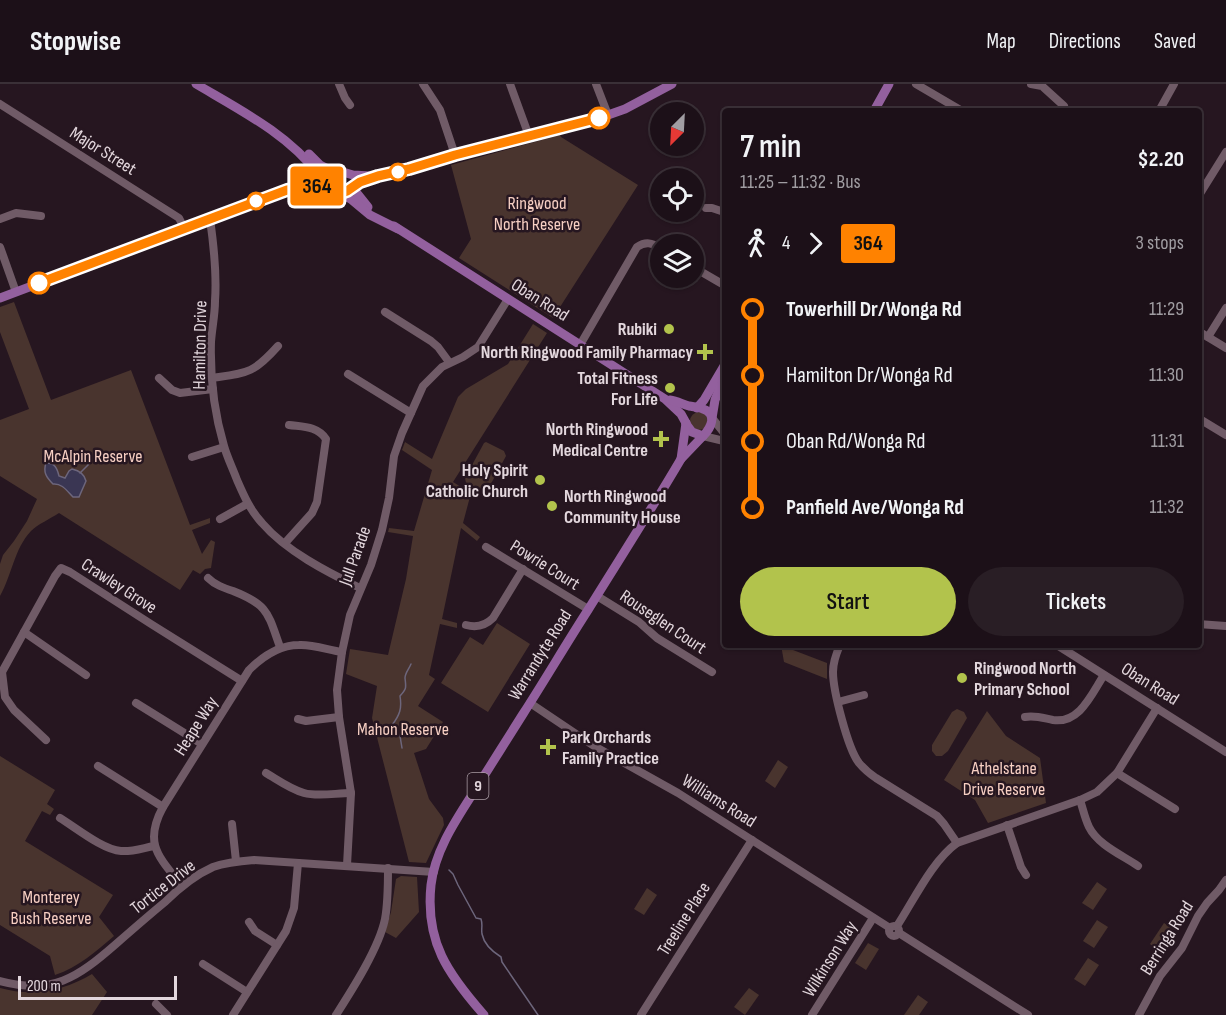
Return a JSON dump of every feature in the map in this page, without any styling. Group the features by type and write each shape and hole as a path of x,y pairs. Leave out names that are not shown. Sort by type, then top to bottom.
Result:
{"main road":[{"path":"197,84 285,140 300,147 320,165 355,176 377,176"},
{"path":"290,189 314,186 339,194 377,176 608,115 625,109 672,84"},
{"path":"876,108 889,84"},
{"path":"285,140 310,164 319,175 322,184 339,194"},
{"path":"290,189 301,180 310,164"},
{"path":"0,298 290,189 328,169"},
{"name":"Oban Road","path":"328,169 345,176 359,197 373,212 665,399 681,414 686,424"},
{"path":"359,197 363,187 377,176"},
{"name":"Oban Road","path":"339,194 352,200 369,215 398,229"},
{"name":"9","path":"686,424 688,414 704,400 722,369"},
{"name":"9","path":"703,436 711,426 714,404 722,383"},
{"name":"Oban Road","path":"665,399 696,408"},
{"path":"696,408 705,409 713,419"},
{"path":"686,424 692,432 703,436"},
{"name":"Warrandyte Road","path":"681,459 686,424"},
{"name":"Warrandyte Road","path":"434,872 453,824 681,459 703,436"},
{"name":"9","path":"434,872 430,905 436,945 455,979 484,1015"}],"street":[{"path":"339,84 350,105"},
{"path":"423,84 440,110 455,155"},
{"path":"510,84 529,136"},
{"path":"596,84 608,115"},
{"path":"916,84 957,108"},
{"path":"1030,84 1042,85 1064,106"},
{"path":"1161,108 1174,84"},
{"name":"Major Street","path":"0,104 179,218 184,228"},
{"path":"1202,191 1226,152"},
{"path":"706,208 722,211"},
{"path":"0,219 16,213 41,216"},
{"name":"Hamilton Drive","path":"210,219 216,276 211,341 213,389 224,447 247,504 262,524 303,557 360,588"},
{"path":"580,345 637,247 650,243"},
{"path":"0,247 16,292"},
{"path":"704,273 722,284"},
{"name":"Jull Parade","path":"347,865 351,793 337,690 350,615 382,530 394,456 423,386 449,362 463,357 478,347 508,299"},
{"path":"1208,337 1226,308"},
{"path":"385,312 438,347 449,362"},
{"path":"1202,333 1226,348"},
{"path":"212,378 244,374 255,369 278,346"},
{"path":"348,374 411,413"},
{"path":"159,378 171,390 180,393 213,389"},
{"path":"713,419 722,430"},
{"path":"1202,420 1226,435"},
{"path":"285,543 312,513 317,502 326,439 321,432 315,429 289,425"},
{"path":"703,436 722,441"},
{"path":"192,457 224,447"},
{"path":"220,519 247,504"},
{"name":"Powrie Court","path":"486,547 588,609"},
{"name":"Crawley Grove","path":"46,740 14,710 4,697 2,672 61,568 242,681"},
{"path":"466,625 487,624 523,569"},
{"path":"208,578 218,586 253,599 262,607 269,615 280,647 300,644 342,652"},
{"name":"Rouseglen Court","path":"597,596 639,622 657,638 712,672"},
{"path":"1202,624 1226,626"},
{"path":"24,632 86,675"},
{"name":"Heape Way","path":"154,846 154,828 163,807 202,744 249,670 280,647"},
{"path":"839,648 833,663 834,682 849,743 858,762 867,772 937,816 957,843"},
{"name":"Oban Road","path":"1062,648 1226,752"},
{"path":"1025,717 1031,715 1055,721 1074,716 1083,708 1104,675"},
{"path":"838,702 864,695"},
{"path":"136,703 202,744"},
{"name":"Williams Road","path":"530,704 594,746 678,793 1028,1015"},
{"path":"895,929 938,861 950,848 957,843 1097,792 1117,773 1157,708"},
{"path":"298,719 339,717"},
{"path":"98,766 163,807"},
{"path":"266,773 291,788 305,793 351,793"},
{"path":"1117,773 1175,809"},
{"path":"1080,800 1094,835 1138,866"},
{"path":"60,818 106,847 126,851 154,846 160,858 182,886"},
{"path":"232,824 236,861"},
{"path":"1007,825 1026,875"},
{"name":"Treeline Place","path":"641,1015 752,840"},
{"name":"Tortice Drive","path":"0,981 16,985 37,986 73,977 85,970 182,886 211,868 236,861 347,865 434,872"},
{"path":"233,1015 286,931 294,908 298,863"},
{"path":"336,1015 380,936 384,921 388,868"},
{"name":"Berringa Road","path":"1139,1015 1160,976 1182,948 1198,916 1226,880"},
{"name":"Wilkinson Way","path":"812,1015 873,918"},
{"path":"249,922 255,931 277,945"},
{"path":"203,964 248,992"},
{"path":"156,1004 167,1015"}],"green space":[{"name":"Ringwood North Reserve","path":"560,135 638,185 553,318 459,258 471,239 451,165"},
{"name":"McAlpin Reserve","path":"14,302 51,400 131,370 190,525 210,518 210,523 192,530 202,554 211,540 215,542 211,568 205,569 200,574 193,570 180,590 59,513 34,528 25,538 0,596 0,564 3,555 27,521 37,499 0,476 0,420 29,409 0,332 0,307"},
{"name":"Mahon Reserve","path":"533,324 547,333 453,482 471,493 463,523 480,537 477,541 461,528 442,619 457,623 457,628 440,624 429,675 435,679 418,706 443,722 426,749 414,753 429,799 443,818 444,825 426,863 409,862 372,718 377,686 346,674 350,649 388,655 406,579 413,536 388,532 389,528 414,531 432,470 402,450 405,442 432,459 458,397 466,389 508,364"},
{"path":"695,412 703,412 708,417 706,428 695,430 690,425 690,417"},
{"path":"486,442 504,451 506,456 487,491 484,491 466,483 465,478"},
{"path":"497,623 530,644 488,712 441,683 470,637 483,645"},
{"path":"782,648 794,648 793,650 827,663 827,679 784,662"},
{"path":"957,709 964,712 967,718 948,751 942,756 936,756 932,751 932,745 952,712"},
{"name":"Athelstane Drive Reserve","path":"987,711 1006,736 1040,758 1046,803 988,823 975,800 944,780"},
{"name":"Monterey Bush Reserve","path":"0,756 55,790 47,804 54,809 50,815 42,811 25,841 113,895 99,917 114,936 79,963 55,975 50,956 0,925"},
{"path":"778,760 788,767 775,788 765,781"},
{"path":"401,876 417,877 419,912 396,938 385,932 391,912 396,879"},
{"path":"1097,882 1107,889 1093,910 1082,903"},
{"path":"647,888 657,895 644,915 634,909"},
{"path":"1097,920 1108,927 1094,948 1083,941"},
{"path":"1164,923 1174,930 1160,952 1150,944"},
{"path":"868,943 879,949 866,970 855,963"},
{"path":"1088,958 1099,965 1085,986 1074,979"},
{"path":"92,974 107,992 92,1015 0,1015 0,988 24,992 48,991 70,985"},
{"path":"749,988 759,995 745,1015 734,1007"},
{"path":"918,995 928,1002 919,1015 904,1015"}],"shaded area":[{"path":"46,463 54,465 59,476 65,478 72,469 83,475 86,481 79,497 73,497 62,486 53,484 46,474"}],"waterway":[{"path":"80,473 89,464 90,453"},
{"path":"402,748 400,736 392,725 400,711 400,696 406,688 405,676 411,664"},
{"path":"449,870 476,918 481,919 485,941 501,957 502,962 538,1015"}],"bus line":[{"name":"364","path":"39,283 287,190 313,186 339,194 360,182 378,176 599,118"}],"place":[{"name":"Rubiki","path":"669,329"},
{"name":"North Ringwood Family Pharmacy","path":"705,352"},
{"name":"Total Fitness For Life","path":"670,388"},
{"name":"North Ringwood Medical Centre","path":"661,439"},
{"name":"Holy Spirit Catholic Church","path":"540,480"},
{"name":"North Ringwood Community House","path":"552,506"},
{"name":"Ringwood North Primary School","path":"962,678"},
{"name":"Park Orchards Family Practice","path":"548,747"}]}
